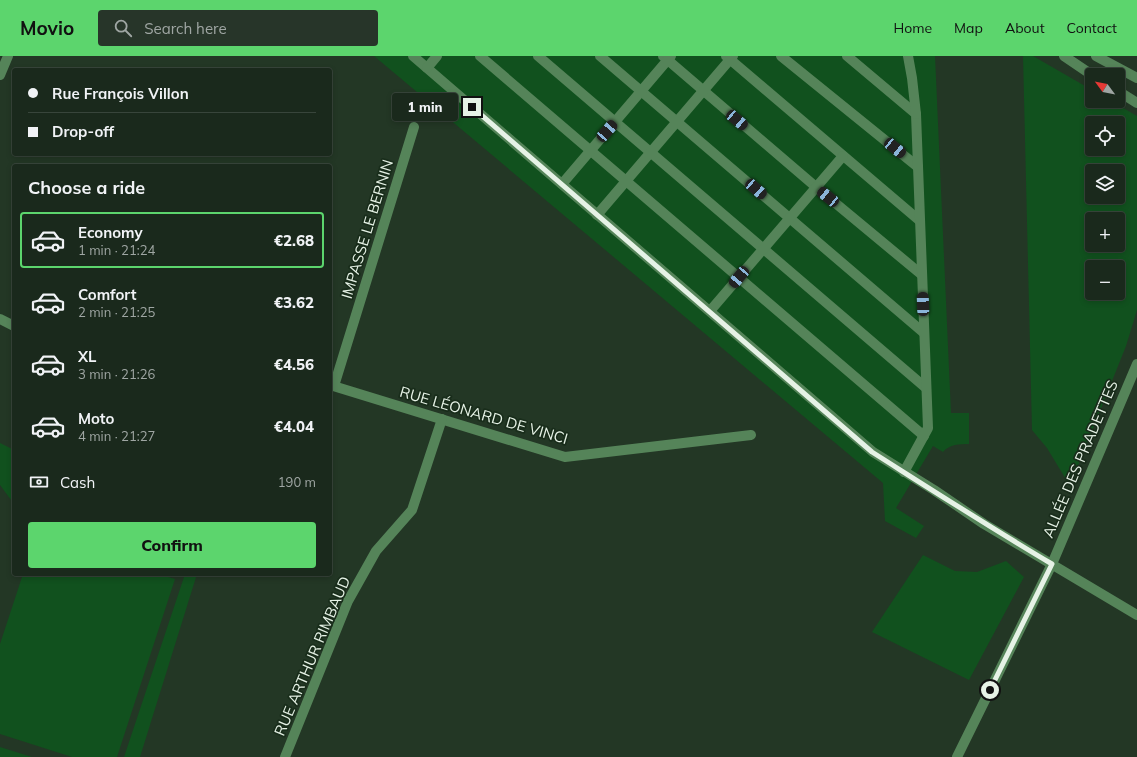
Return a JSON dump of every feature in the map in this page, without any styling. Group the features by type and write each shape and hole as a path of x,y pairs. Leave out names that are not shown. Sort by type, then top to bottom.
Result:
{"street":[{"path":"0,75 8,56"},
{"path":"412,56 872,452 984,524 1137,615"},
{"path":"427,68 437,56"},
{"path":"480,56 924,436"},
{"path":"538,56 926,388"},
{"path":"600,56 924,333"},
{"path":"781,56 918,167"},
{"path":"847,56 916,114"},
{"path":"904,472 928,428 916,114 908,56"},
{"path":"1064,56 1085,70"},
{"path":"1096,56 1137,78"},
{"path":"562,184 641,91 667,57 816,187 922,275"},
{"path":"597,215 704,90 730,57 920,221"},
{"path":"1125,95 1137,103"},
{"name":"IMPASSE LE BERNIN","path":"332,385 414,127"},
{"path":"710,311 843,156"},
{"path":"0,319 12,325"},
{"name":"ALLÉE DES PRADETTES","path":"957,757 1052,564 1137,364"},
{"name":"RUE LÉONARD DE VINCI","path":"332,385 565,457 751,435"},
{"name":"RUE ARTHUR RIMBAUD","path":"285,757 348,601 376,551 412,510 442,419"}],"green space":[{"path":"374,56 935,56 951,413 969,413 969,444 958,444 946,449 943,452 933,446 896,508 924,526 916,538 885,521 883,483"},
{"path":"1023,56 1033,56 1085,86 1085,108 1123,108 1137,116 1137,310 1126,346 1070,486 1047,448 1032,430"},
{"path":"0,443 12,449 12,501 0,485"},
{"path":"923,555 955,571 977,572 1006,561 1024,577 969,680 872,632"},
{"path":"22,576 165,576 175,579 117,757 72,757 0,734 0,644"},
{"path":"184,576 196,576 140,757 124,757"},
{"path":"0,747 32,757 0,757"}],"route":[{"path":"472,107 872,452 934,490 984,524 1052,564 990,690"}]}
